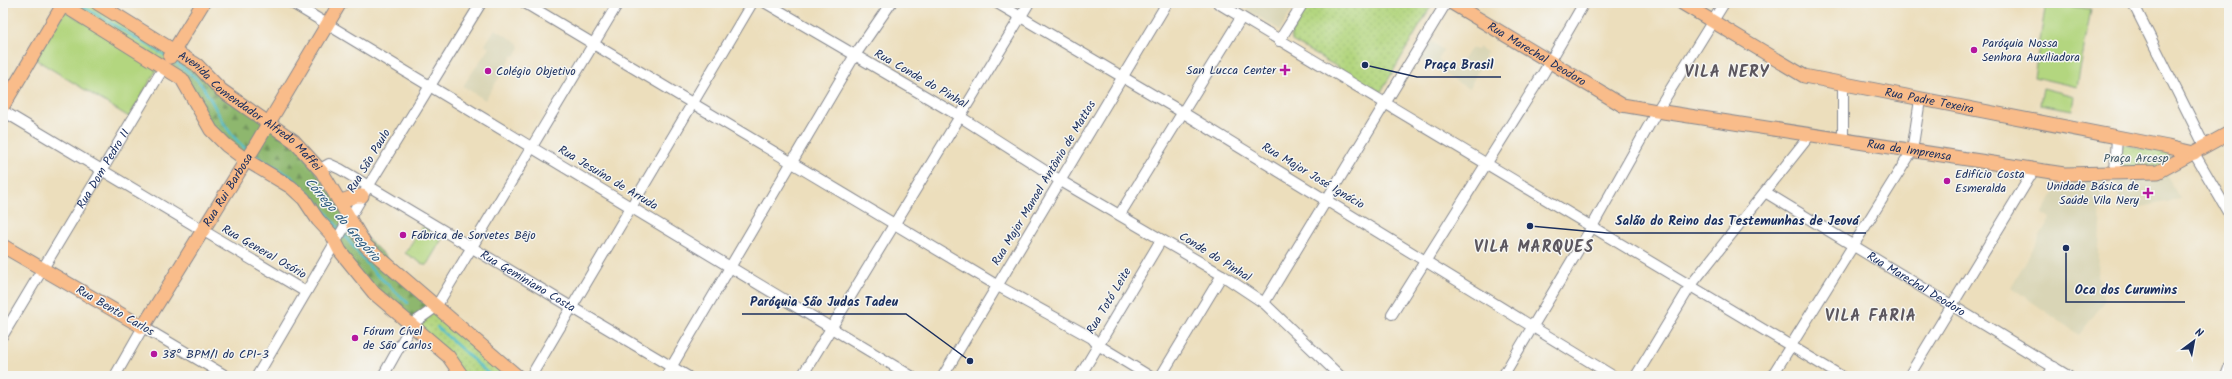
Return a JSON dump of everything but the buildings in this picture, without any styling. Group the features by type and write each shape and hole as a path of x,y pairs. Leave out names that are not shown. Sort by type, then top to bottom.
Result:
{"main road":[{"path":"3,106 62,3 169,59"},
{"name":"Avenida Comendador Alfredo Maffei","path":"97,3 169,59 211,130 226,145 291,187 304,199 318,220 332,235 374,293 448,356 462,376"},
{"name":"Rua Dom Pedro II","path":"169,59 203,3"},
{"name":"Rua Rui Barbosa","path":"143,327 203,232 340,3"},
{"name":"Rua Marechal Deodoro","path":"1452,3 1622,105"},
{"name":"Rua Padre Texeira","path":"1682,3 1804,76 1843,85 2168,147 2200,150"},
{"name":"Avenida Comendador Alfredo Maffei","path":"169,59 197,65 221,90 294,141 322,172 338,199 347,223 366,246 517,376"},
{"name":"Rua da Imprensa","path":"1622,105 1657,112 2064,174 2115,172 2144,174 2158,172 2168,168 2229,133"},
{"path":"2168,147 2171,156 2168,168"},
{"path":"338,199 341,201 356,196 362,196"},
{"name":"Rua Bento Carlos","path":"3,246 143,327"}],"street":[{"name":"Rua Jesuíno de Arruda","path":"292,3 431,85 911,376"},
{"name":"Rua São Paulo","path":"257,376 362,196 481,3"},
{"path":"525,3 998,286 1092,338 1098,345 1149,376"},
{"path":"383,376 412,324 436,307 618,3"},
{"path":"531,376 752,3"},
{"name":"Rua Conde do Pinhal","path":"766,3 959,116 1061,180"},
{"path":"666,376 732,267 855,55 891,3"},
{"name":"Rua Major José Ignácio","path":"998,3 1182,112 1426,260 1613,376"},
{"path":"802,376 1029,3"},
{"name":"Rua Major Manoel Antônio de Mattos","path":"943,376 1167,3"},
{"path":"1218,3 1279,41 1386,102 1841,376"},
{"path":"1279,41 1303,3"},
{"path":"1264,303 1446,3"},
{"path":"1392,314 1550,62 1584,3"},
{"path":"1503,376 1592,226 1657,112 1724,3"},
{"path":"2133,3 2229,213"},
{"path":"1120,214 1241,18"},
{"name":"Rua Dom Pedro II","path":"3,334 44,270 169,59"},
{"path":"1843,85 1843,140"},
{"path":"1772,376 1851,246 1912,151 1920,100"},
{"name":"Rua General Osório","path":"3,111 203,232 306,292"},
{"path":"1636,376 1691,286 1810,135"},
{"path":"2115,172 2117,137"},
{"name":"Rua Geminiano Costa","path":"322,172 322,168 329,164 369,185 687,376"},
{"path":"1909,376 2034,170"},
{"name":"Conde do Pinhal","path":"1061,180 1222,275 1264,303 1340,376"},
{"name":"Rua Marechal Deodoro","path":"1764,192 1952,306 2051,372 2068,376"},
{"name":"Rua Totó Leite","path":"1080,376 1161,240"},
{"path":"1161,376 1222,275"},
{"name":"Rua Rui Barbosa","path":"115,376 143,327"},
{"name":"Rua Bento Carlos","path":"143,327 226,376"},
{"path":"2226,376 2229,368"}],"shaded area":[{"path":"1236,3 1296,3 1280,30"},
{"name":"Colégio Objetivo","path":"495,29 518,43 520,47 515,56 513,55 485,100 463,86 489,48 485,45"},
{"path":"1431,41 1443,50 1438,60 1455,70 1471,48 1477,50 1479,47 1487,52 1469,89 1417,58 1425,43 1429,45"},
{"name":"Unidade Básica de Saúde Vila Nery","path":"2165,172 2180,199 2118,212 2118,176"},
{"path":"2102,177 2098,276 2105,301 2079,335 2011,287 2050,219 2042,214 2062,180"}],"green space":[{"path":"64,3 97,3 174,51 167,63"},
{"path":"1309,3 1433,3 1381,92 1292,41 1291,33"},
{"path":"2046,3 2091,9 2077,87 2034,77"},
{"path":"65,11 156,65 156,71 129,117 35,59"},
{"path":"174,51 294,141 349,220 436,307 412,324 374,293 304,199 226,145 167,63"},
{"path":"2043,88 2074,96 2072,110 2040,104"},
{"name":"Praça Arcesp","path":"2120,144 2169,153 2170,160 2165,168 2117,170"},
{"path":"422,227 427,228 442,239 426,266 405,253"},
{"path":"436,307 517,376 462,376 412,324"}],"waterway":[{"name":"Córrego do Gregório","path":"77,3 166,56"},
{"name":"Córrego do Gregório","path":"172,60 198,81 222,121 232,135 247,150"},
{"name":"Córrego do Gregório","path":"254,155 290,176 320,205 340,230"},
{"name":"Córrego do Gregório","path":"343,234 373,271 408,303"},
{"name":"Córrego do Gregório","path":"437,327 491,376"}],"place":[{"name":"Paróquia Nossa Senhora Auxiliadora","path":"1974,50"},
{"name":"Praça Brasil","path":"1365,65"},
{"name":"San Lucca Center","path":"1285,70"},
{"name":"Colégio Objetivo","path":"488,71"},
{"name":"Edifício Costa Esmeralda","path":"1947,181"},
{"name":"Unidade Básica de Saúde Vila Nery","path":"2148,193"},
{"name":"Salão do Reino das Testemunhas de Jeová","path":"1530,226"},
{"name":"Fábrica de Sorvetes Bêjo","path":"403,235"},
{"name":"Oca dos Curumins","path":"2066,248"},
{"name":"Fórum Cível de São Carlos","path":"355,338"},
{"name":"38º BPM/I do CPI-3","path":"154,354"},
{"name":"Paróquia São Judas Tadeu","path":"970,361"}],"district":[{"name":"VILA NERY","path":"1727,72"},
{"name":"VILA MARQUES","path":"1534,247"},
{"name":"VILA FARIA","path":"1871,316"}]}
